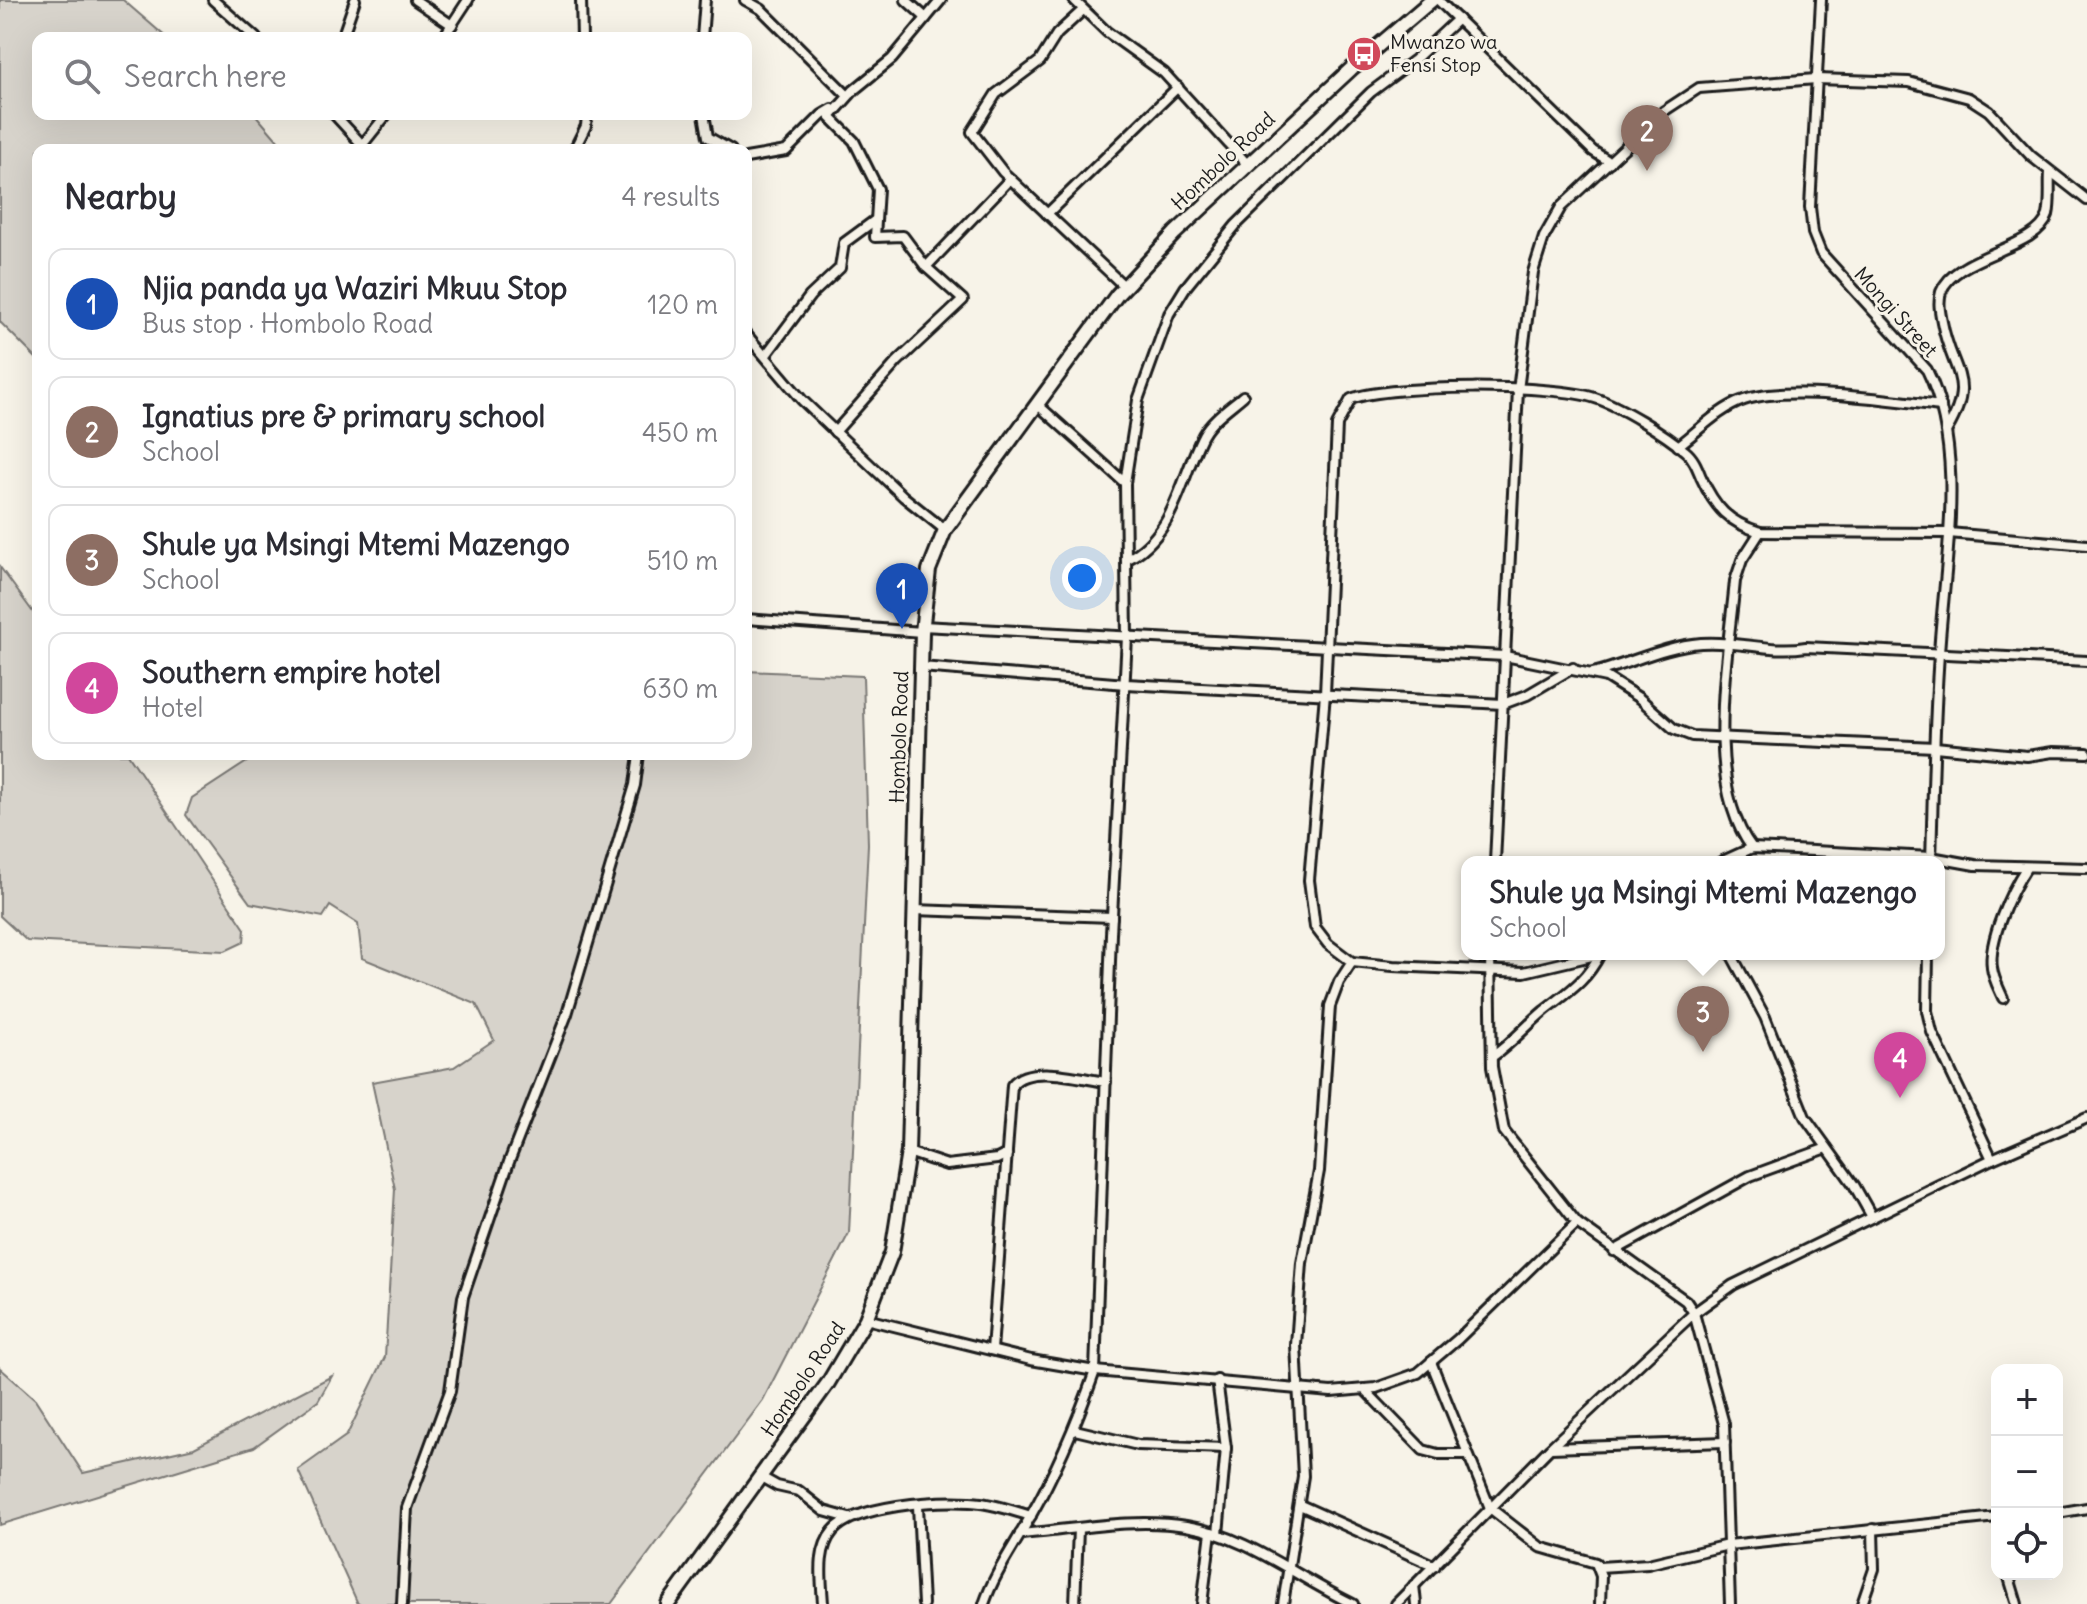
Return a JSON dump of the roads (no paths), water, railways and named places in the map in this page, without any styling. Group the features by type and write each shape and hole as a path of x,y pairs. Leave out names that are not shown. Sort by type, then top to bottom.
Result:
{"street":[{"path":"213,0 249,32"},
{"path":"344,32 355,0"},
{"path":"415,0 452,25"},
{"path":"447,32 468,0"},
{"path":"581,0 582,32"},
{"path":"702,32 705,0"},
{"path":"745,0 761,9 848,96"},
{"path":"906,0 926,18"},
{"path":"752,157 786,151 822,115 836,107 892,59 941,0"},
{"path":"1074,0 1178,87 1248,165"},
{"path":"1435,0 1610,162"},
{"name":"Hombolo Road","path":"668,1604 828,1383 866,1319 892,1252 908,1152 922,629 929,570 945,530 1125,287 1175,233 1351,69 1435,0"},
{"name":"Mongi Street","path":"1821,0 1810,207 1813,233 1821,253 1927,370 1947,430 1949,533 1939,653 1931,856"},
{"path":"1083,10 1057,34 1040,61 996,94 972,132 1010,179 1125,287"},
{"path":"984,1604 1003,1559 1031,1516 1075,1430 1095,1371 1112,917 1126,684 1125,483 1138,400 1169,314 1185,288 1236,225 1371,92 1414,60 1458,19"},
{"path":"1495,856 1518,390 1533,272 1544,237 1561,207 1664,111 1699,88 1816,79 1909,82 1969,98 1989,111 2050,172 2087,200"},
{"path":"1047,214 1178,87"},
{"path":"835,432 897,362 963,300 926,267 903,236 875,237 878,189 854,141 830,121 836,107"},
{"path":"340,120 362,144"},
{"path":"367,144 383,120"},
{"path":"577,144 586,120"},
{"path":"705,120 708,137 720,144"},
{"path":"1947,430 1963,395 1960,373 1947,346 1939,305 1942,291 1956,273 2028,235 2044,222 2048,210 2050,172"},
{"path":"926,267 1010,179"},
{"path":"766,355 810,296 840,268 844,243 874,221"},
{"path":"752,340 802,400 904,497 945,530"},
{"path":"1575,960 1524,972 1352,962 1321,936 1315,927 1309,902 1325,694 1337,425 1345,406 1369,392 1400,389 1568,391 1597,398 1678,446 1694,461 1722,513 1734,524 1760,532 1949,533 2087,545"},
{"path":"1126,560 1163,526 1177,503 1202,436 1211,423 1243,396"},
{"path":"1678,446 1729,407 1757,396 1870,398 1941,406"},
{"path":"1038,405 1125,483"},
{"path":"1752,848 1734,822 1729,807 1723,740 1735,581 1742,560 1760,532"},
{"path":"752,619 1505,656 1573,668 1620,683 1674,729 1692,736 1723,740 1935,747 2027,756 2053,752 2087,753"},
{"path":"1592,673 1684,645 1729,643 1786,650 1806,647 2087,661"},
{"path":"921,667 1126,684 1503,704 1527,695 1573,668"},
{"path":"402,1604 407,1508 450,1391 463,1297 509,1162 567,1014 635,785 638,760"},
{"path":"1734,856 1752,848 1871,856"},
{"path":"1945,861 2026,868 2087,868"},
{"path":"2003,998 1992,968 1992,955 2012,889 2026,868"},
{"path":"914,910 1112,917"},
{"path":"1490,960 1492,1057 1497,1108 1504,1131 1577,1223 1686,1301 1694,1313 1725,1442 1730,1604"},
{"path":"1492,1057 1515,1041 1544,1011 1579,987 1596,960"},
{"path":"1734,960 1765,1017 1805,1117 1872,1217"},
{"path":"1928,960 1927,1011 1932,1032 1992,1159"},
{"path":"1283,1604 1303,1476 1296,1345 1301,1278 1319,1171 1328,1020 1333,993 1352,962"},
{"path":"992,1350 1010,1100 1016,1080 1046,1075 1106,1082"},
{"path":"1396,1604 1550,1448 1694,1313 1733,1285 1992,1159 2087,1118"},
{"path":"1614,1251 1750,1176 1827,1148"},
{"path":"908,1152 947,1165 997,1159 1007,1154"},
{"path":"866,1319 1095,1371 1300,1389 1364,1389 1418,1373 1577,1223"},
{"path":"1431,1362 1490,1508 1540,1547 1557,1554 1592,1560 1599,1567 1600,1604"},
{"path":"1202,1604 1226,1448 1217,1380"},
{"path":"1364,1389 1423,1450 1438,1454 1468,1454"},
{"path":"1075,1430 1138,1445 1226,1448"},
{"path":"1550,1448 1725,1442"},
{"path":"761,1477 777,1486 799,1491 824,1511 849,1518"},
{"path":"823,1604 822,1555 832,1532 849,1518 870,1511 971,1502 1031,1516"},
{"path":"1300,1505 1435,1566"},
{"path":"918,1506 923,1604"},
{"path":"2063,1512 2087,1508"},
{"path":"1599,1567 1648,1564 1728,1545 1991,1518"},
{"path":"1020,1534 1151,1523 1214,1533 1289,1567 1353,1604"},
{"path":"1075,1604 1078,1529"},
{"path":"1862,1604 1874,1569 1873,1529"},
{"path":"2010,1580 2017,1604"},
{"path":"1414,1585 1416,1604"}],"place":[{"name":"Mwanzo wa Fensi Stop","path":"1364,54"},
{"name":"Ignatius pre & primary school","path":"1647,171"},
{"name":"Njia panda ya Waziri Mkuu Stop","path":"902,629"},
{"name":"Shule ya Msingi Mtemi Mazengo","path":"1703,1052"},
{"name":"Southern empire hotel","path":"1900,1098"}]}
